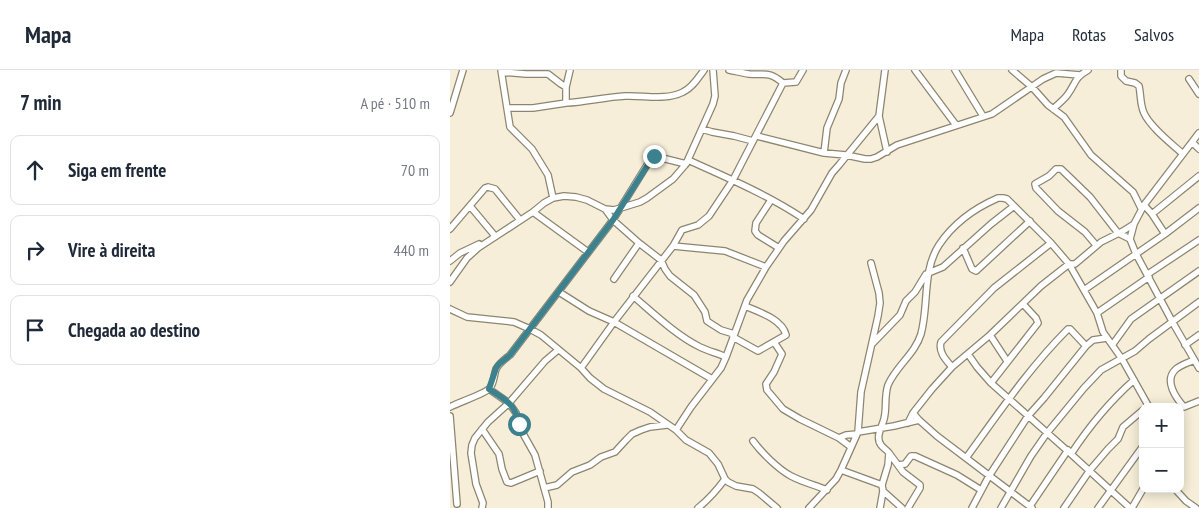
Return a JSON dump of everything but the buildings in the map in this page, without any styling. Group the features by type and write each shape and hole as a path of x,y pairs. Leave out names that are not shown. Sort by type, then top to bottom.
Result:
{"street":[{"path":"450,113 464,70"},
{"path":"566,103 566,87 570,70"},
{"path":"605,209 620,208 647,198 673,179 687,162 713,104 715,96 713,70"},
{"path":"729,70 748,74 766,73 783,83 796,82 802,70"},
{"path":"824,153 827,128 839,99 841,83 846,70"},
{"path":"885,70 880,116 887,152"},
{"path":"915,70 956,125"},
{"path":"955,70 983,116"},
{"path":"1012,70 1048,105 1064,117 1092,155 1133,192 1143,207 1152,214 1165,234"},
{"path":"1053,109 1066,97 1080,75 1088,70"},
{"path":"1121,70 1121,76 1126,81 1138,84 1144,115 1161,135 1183,154"},
{"path":"553,198 548,175 532,149 510,127 502,71 548,74 566,87"},
{"path":"507,108 532,108 626,96 661,97 674,95 684,92 691,87 702,71"},
{"path":"702,129 824,153 871,159 897,145 988,115 1032,88 1043,79 1056,73 1080,75"},
{"path":"1189,79 1199,94"},
{"path":"581,368 682,230 698,225 709,216 732,180 783,83"},
{"path":"676,430 721,368 751,292 766,267 784,240 816,203 832,174 846,155 880,116"},
{"path":"1130,240 1134,224 1143,207 1199,134"},
{"path":"885,141 897,145"},
{"path":"1192,142 1199,149"},
{"path":"450,406 484,393 489,389 496,368 510,355 613,220 652,158 658,157 687,162 732,180 782,205 804,219"},
{"path":"1096,245 1085,232 1058,211 1036,188 1036,184 1056,170 1061,170 1090,197 1118,233 1130,240 1172,322 1198,365"},
{"path":"1152,214 1199,176"},
{"path":"450,229 485,188 495,189 520,220"},
{"path":"450,282 467,258 486,242 544,203 553,198 564,196 587,200 605,209 613,220 661,260 670,276 694,295 710,323 757,351 786,335 786,332 771,318 745,306"},
{"path":"908,508 921,486 903,472 879,440 884,421 889,384 915,347 920,335 928,273 934,254 947,235 966,216 998,198 1007,199 1069,264 1097,313 1100,325 1107,338 1113,344 1134,380 1144,403"},
{"path":"771,200 756,223 755,231 758,235 779,248"},
{"path":"470,206 495,236"},
{"path":"872,344 900,315 906,301 915,292 928,273 943,267 1014,206"},
{"path":"1084,290 1199,208"},
{"path":"533,212 588,252"},
{"path":"963,248 972,269 976,271 1030,221"},
{"path":"908,422 914,412 952,367 1042,286 1069,264 1075,264 1106,238 1134,224"},
{"path":"1097,313 1199,240"},
{"path":"450,261 460,253 486,242"},
{"path":"614,279 639,243"},
{"path":"952,367 942,355 940,350 941,342 994,288 1051,243"},
{"path":"672,246 725,252 766,267"},
{"path":"810,508 836,479 857,433 861,392 880,303 871,263"},
{"path":"655,268 665,269"},
{"path":"1113,344 1131,319 1199,271"},
{"path":"558,292 712,379"},
{"path":"633,296 693,343 726,357"},
{"path":"1001,508 1031,456 1047,433 1101,370 1135,351 1148,339 1199,302"},
{"path":"991,383 1038,323 1036,318 1023,304"},
{"path":"450,309 467,316 514,322 541,335 604,389 650,412 676,430 686,440 709,453 718,464 725,479 731,484 753,489 777,508"},
{"path":"966,458 1009,399 1049,349 1068,329 1086,346"},
{"path":"990,334 1007,361"},
{"path":"1185,345 1199,334"},
{"path":"972,508 989,476 1028,416 1086,346 1093,340 1107,338"},
{"path":"774,342 782,354 766,384 767,390 783,409 839,438 851,447"},
{"path":"482,508 483,503 476,484 471,453 475,438 488,422 509,403 545,360 558,350"},
{"path":"968,354 991,383 1131,508 1140,493"},
{"path":"1198,365 1182,365 1174,371 1171,385 1184,407 1199,400"},
{"path":"914,412 919,420 952,448 1031,507 1069,452 1096,418 1134,380"},
{"path":"489,389 509,403 516,413 520,430 535,455 548,508"},
{"path":"1064,508 1090,470 1118,440 1123,427 1139,413"},
{"path":"450,416 457,504"},
{"path":"839,438 919,420"},
{"path":"544,488 557,485 572,472 611,454 632,434 650,427 667,425"},
{"path":"482,429 499,454 507,482 511,483 540,472"},
{"path":"753,441 774,463 791,476 827,490"},
{"path":"1098,508 1142,448"},
{"path":"880,508 889,453"},
{"path":"899,465 904,464 912,456 915,456 957,475 981,490"},
{"path":"841,470 883,488 902,508"},
{"path":"698,508 718,489 725,479"},
{"path":"1179,493 1196,508"}],"route":[{"path":"519,424 516,413 509,403 489,389 496,368 510,355 613,220 638,178 654,156"}]}
